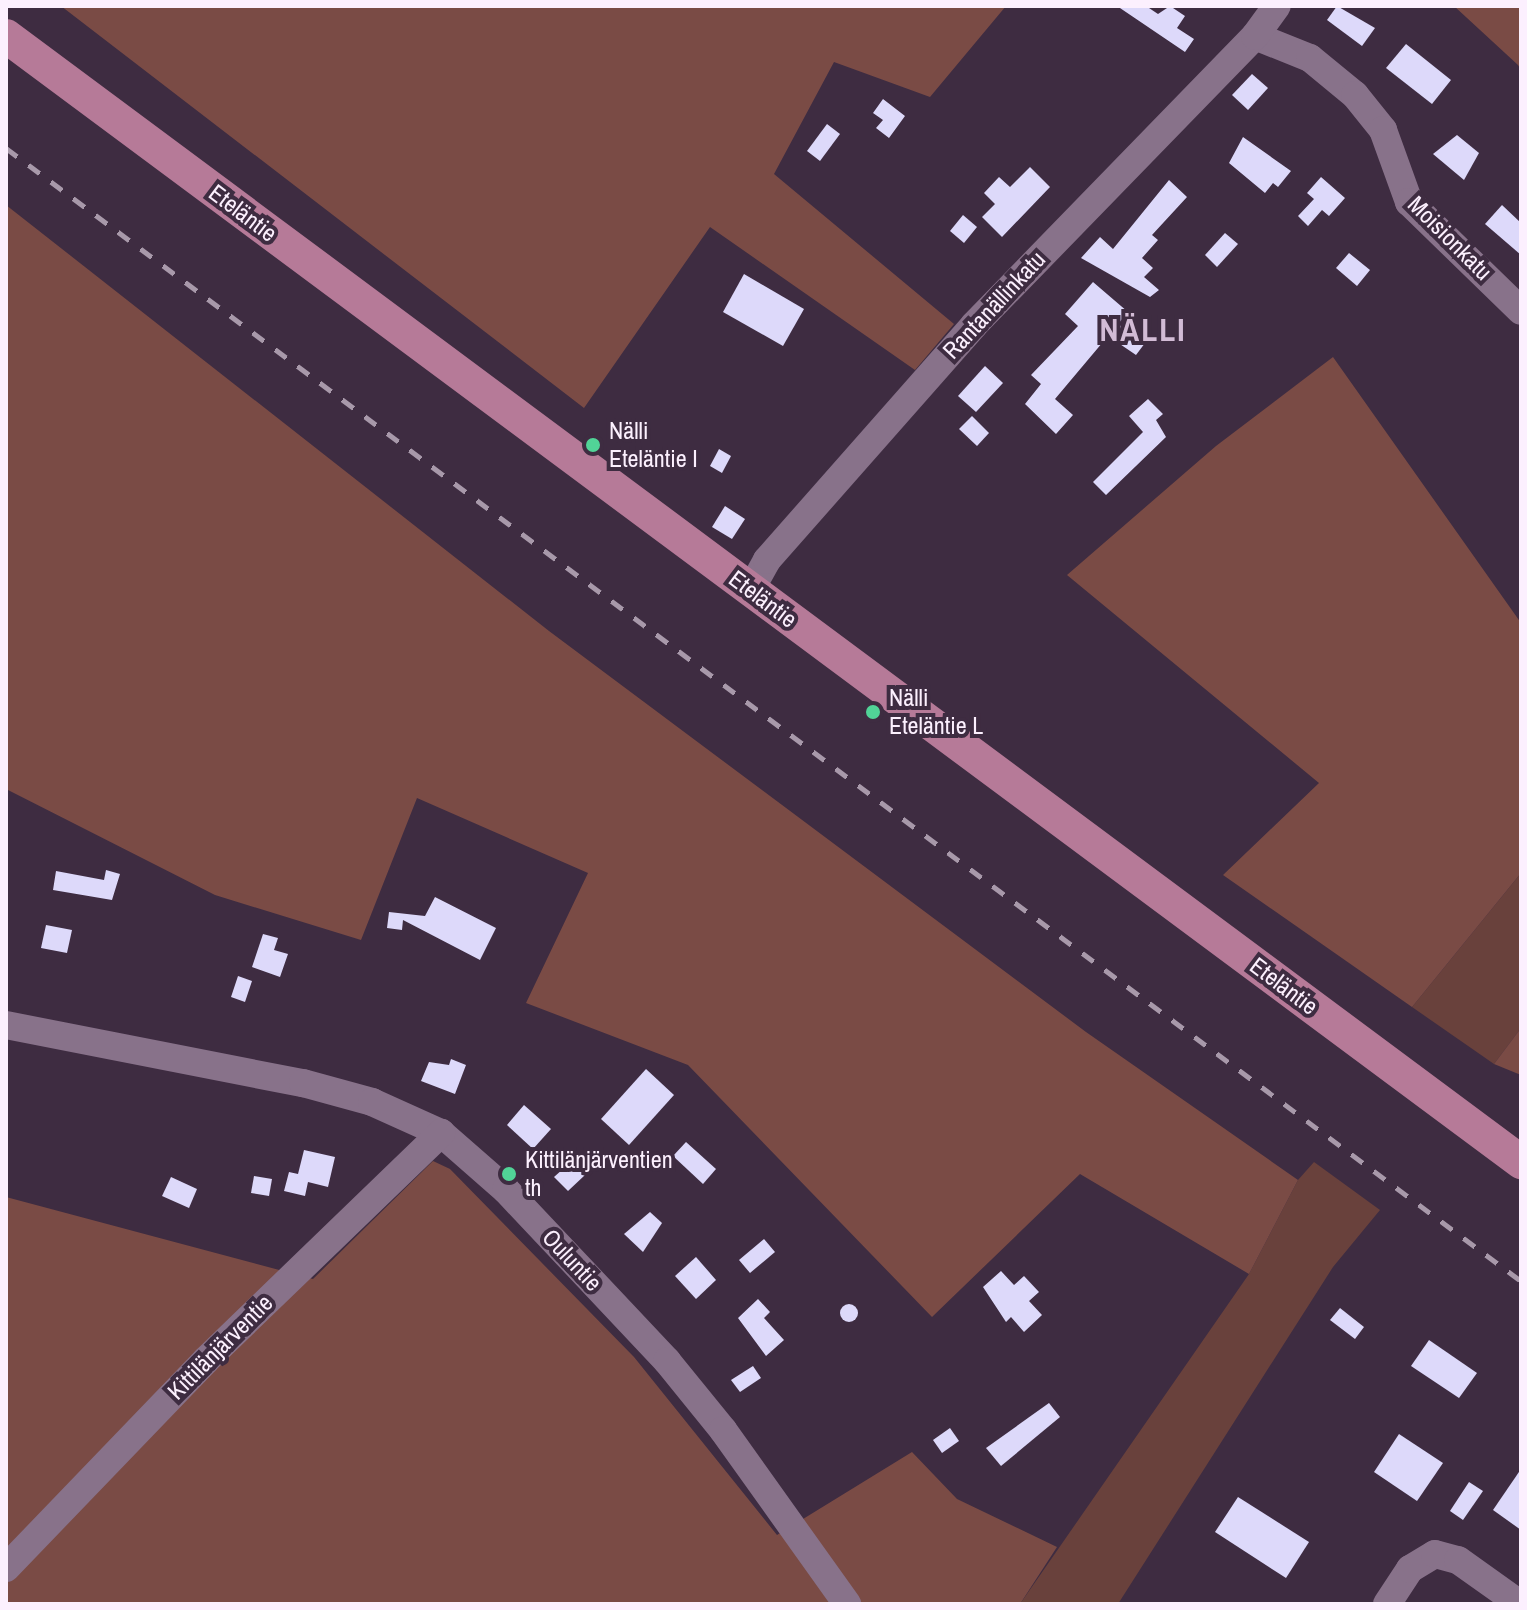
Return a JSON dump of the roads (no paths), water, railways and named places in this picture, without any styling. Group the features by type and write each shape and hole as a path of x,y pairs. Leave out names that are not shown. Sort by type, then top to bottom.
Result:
{"main road":[{"name":"Eteläntie","path":"6,36 1521,1162"}],"street":[{"name":"Rantanällinkatu","path":"751,589 767,560 974,325 1255,36 1277,6"},
{"name":"Moisionkatu","path":"1255,36 1275,39 1310,58 1355,95 1383,130 1409,202 1521,311"},
{"name":"Ouluntie","path":"6,1025 303,1083 372,1102 441,1133 506,1190 667,1361 723,1430 847,1604"},
{"name":"Kittilänjärventie","path":"6,1568 206,1360 441,1133"},
{"path":"1387,1604 1419,1561 1443,1554 1520,1604"}],"railway":[{"path":"6,148 1521,1281"}],"place":[{"name":"Nälli Eteläntie I","path":"593,445"},
{"name":"Nälli Eteläntie L","path":"873,712"},
{"name":"Kittilänjärventien th","path":"509,1174"}],"district":[{"name":"NÄLLI","path":"1143,330"}]}
